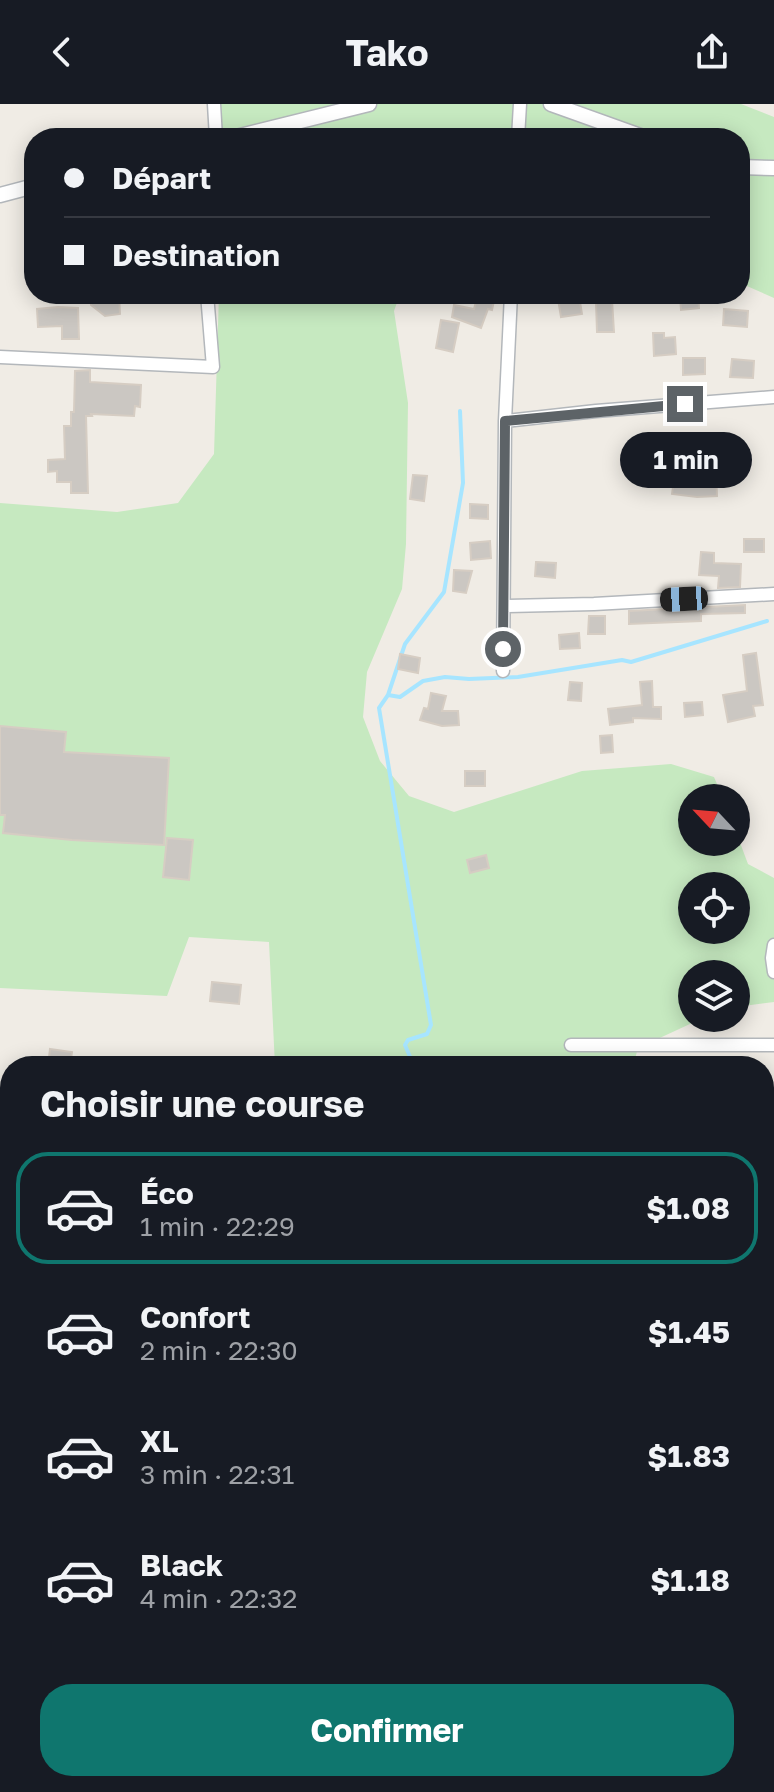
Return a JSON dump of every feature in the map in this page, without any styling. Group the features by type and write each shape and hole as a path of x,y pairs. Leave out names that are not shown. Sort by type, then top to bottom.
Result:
{"street":[{"path":"214,104 215,128"},
{"path":"272,128 369,104"},
{"path":"519,128 520,104"},
{"path":"551,104 618,128"},
{"path":"750,167 774,168"},
{"path":"0,195 24,189"},
{"path":"0,357 213,367 208,304"},
{"path":"503,671 505,421 511,304"},
{"path":"505,421 774,397"},
{"path":"504,606 774,594"},
{"path":"774,945 774,972"},
{"path":"571,1045 774,1045"}],"green space":[{"path":"221,104 741,104 774,117 774,298 750,287 750,128 222,128"},
{"path":"219,304 396,304 394,311 408,403 406,544 402,589 367,672 363,717 380,761 409,796 454,812 582,771 671,764 714,777 717,784 678,784 678,856 745,856 748,864 774,878 774,1002 750,1005 750,960 678,960 678,1030 638,1048 636,1056 275,1056 269,942 189,937 167,996 0,988 0,503 117,512 178,503 214,454"}],"building":[{"path":"120,304 120,314 105,316 91,305"},
{"path":"475,304 493,304 492,310 488,309 481,328 452,317 454,305 474,309"},
{"path":"559,304 580,304 582,314 561,317"},
{"path":"596,304 612,304 614,332 597,332"},
{"path":"681,304 699,304 699,308 681,310"},
{"path":"78,308 79,339 62,339 62,326 38,327 37,309"},
{"path":"724,309 748,311 747,327 723,325"},
{"path":"441,320 459,323 453,352 436,348"},
{"path":"653,333 664,333 664,338 675,337 676,354 654,356"},
{"path":"683,358 705,358 705,374 683,375"},
{"path":"732,359 754,361 753,378 730,377"},
{"path":"90,370 90,382 141,385 140,407 135,406 134,416 86,416 88,493 71,493 71,482 57,482 57,471 48,472 48,460 65,459 64,426 71,426 71,412 74,412 75,371"},
{"path":"701,472 716,472 717,496 672,494 675,473 701,476"},
{"path":"413,475 427,476 424,501 410,499"},
{"path":"470,504 488,505 488,519 470,518"},
{"path":"744,539 764,539 764,552 744,552"},
{"path":"490,541 491,558 471,560 470,543"},
{"path":"701,552 714,553 714,563 741,564 740,587 718,588 719,576 699,575"},
{"path":"536,562 556,563 555,578 535,576"},
{"path":"454,570 472,571 466,593 453,591"},
{"path":"745,605 745,613 701,614 701,621 629,624 629,611"},
{"path":"589,616 605,616 605,634 588,634"},
{"path":"579,633 580,648 560,649 559,635"},
{"path":"756,653 763,705 753,706 755,716 728,722 723,695 747,691 743,655"},
{"path":"400,654 420,658 418,673 398,669"},
{"path":"652,681 653,707 661,707 661,719 633,718 633,722 610,725 608,709 642,705 640,682"},
{"path":"570,682 582,683 581,701 568,700"},
{"path":"431,693 446,696 442,711 458,711 459,725 442,726 420,720 424,708 428,709"},
{"path":"702,702 703,715 685,717 684,703"},
{"path":"0,726 66,732 64,752 169,758 164,845 3,833 5,815 0,815"},
{"path":"612,735 613,752 601,753 600,736"},
{"path":"465,771 485,771 485,786 465,786"},
{"path":"167,838 193,840 189,880 163,877"},
{"path":"486,855 489,868 470,873 467,860"},
{"path":"212,982 241,985 239,1004 210,1001"},
{"path":"50,1049 72,1052 71,1056 49,1056"}],"waterway":[{"path":"388,695 405,644 444,592 463,483 460,411"},
{"path":"410,1056 405,1045 408,1040 427,1034 431,1025 379,708 388,695 400,697 423,681 445,677 518,677 622,660 631,662 767,621"}],"route":[{"path":"503,649 505,421 685,404"}]}
